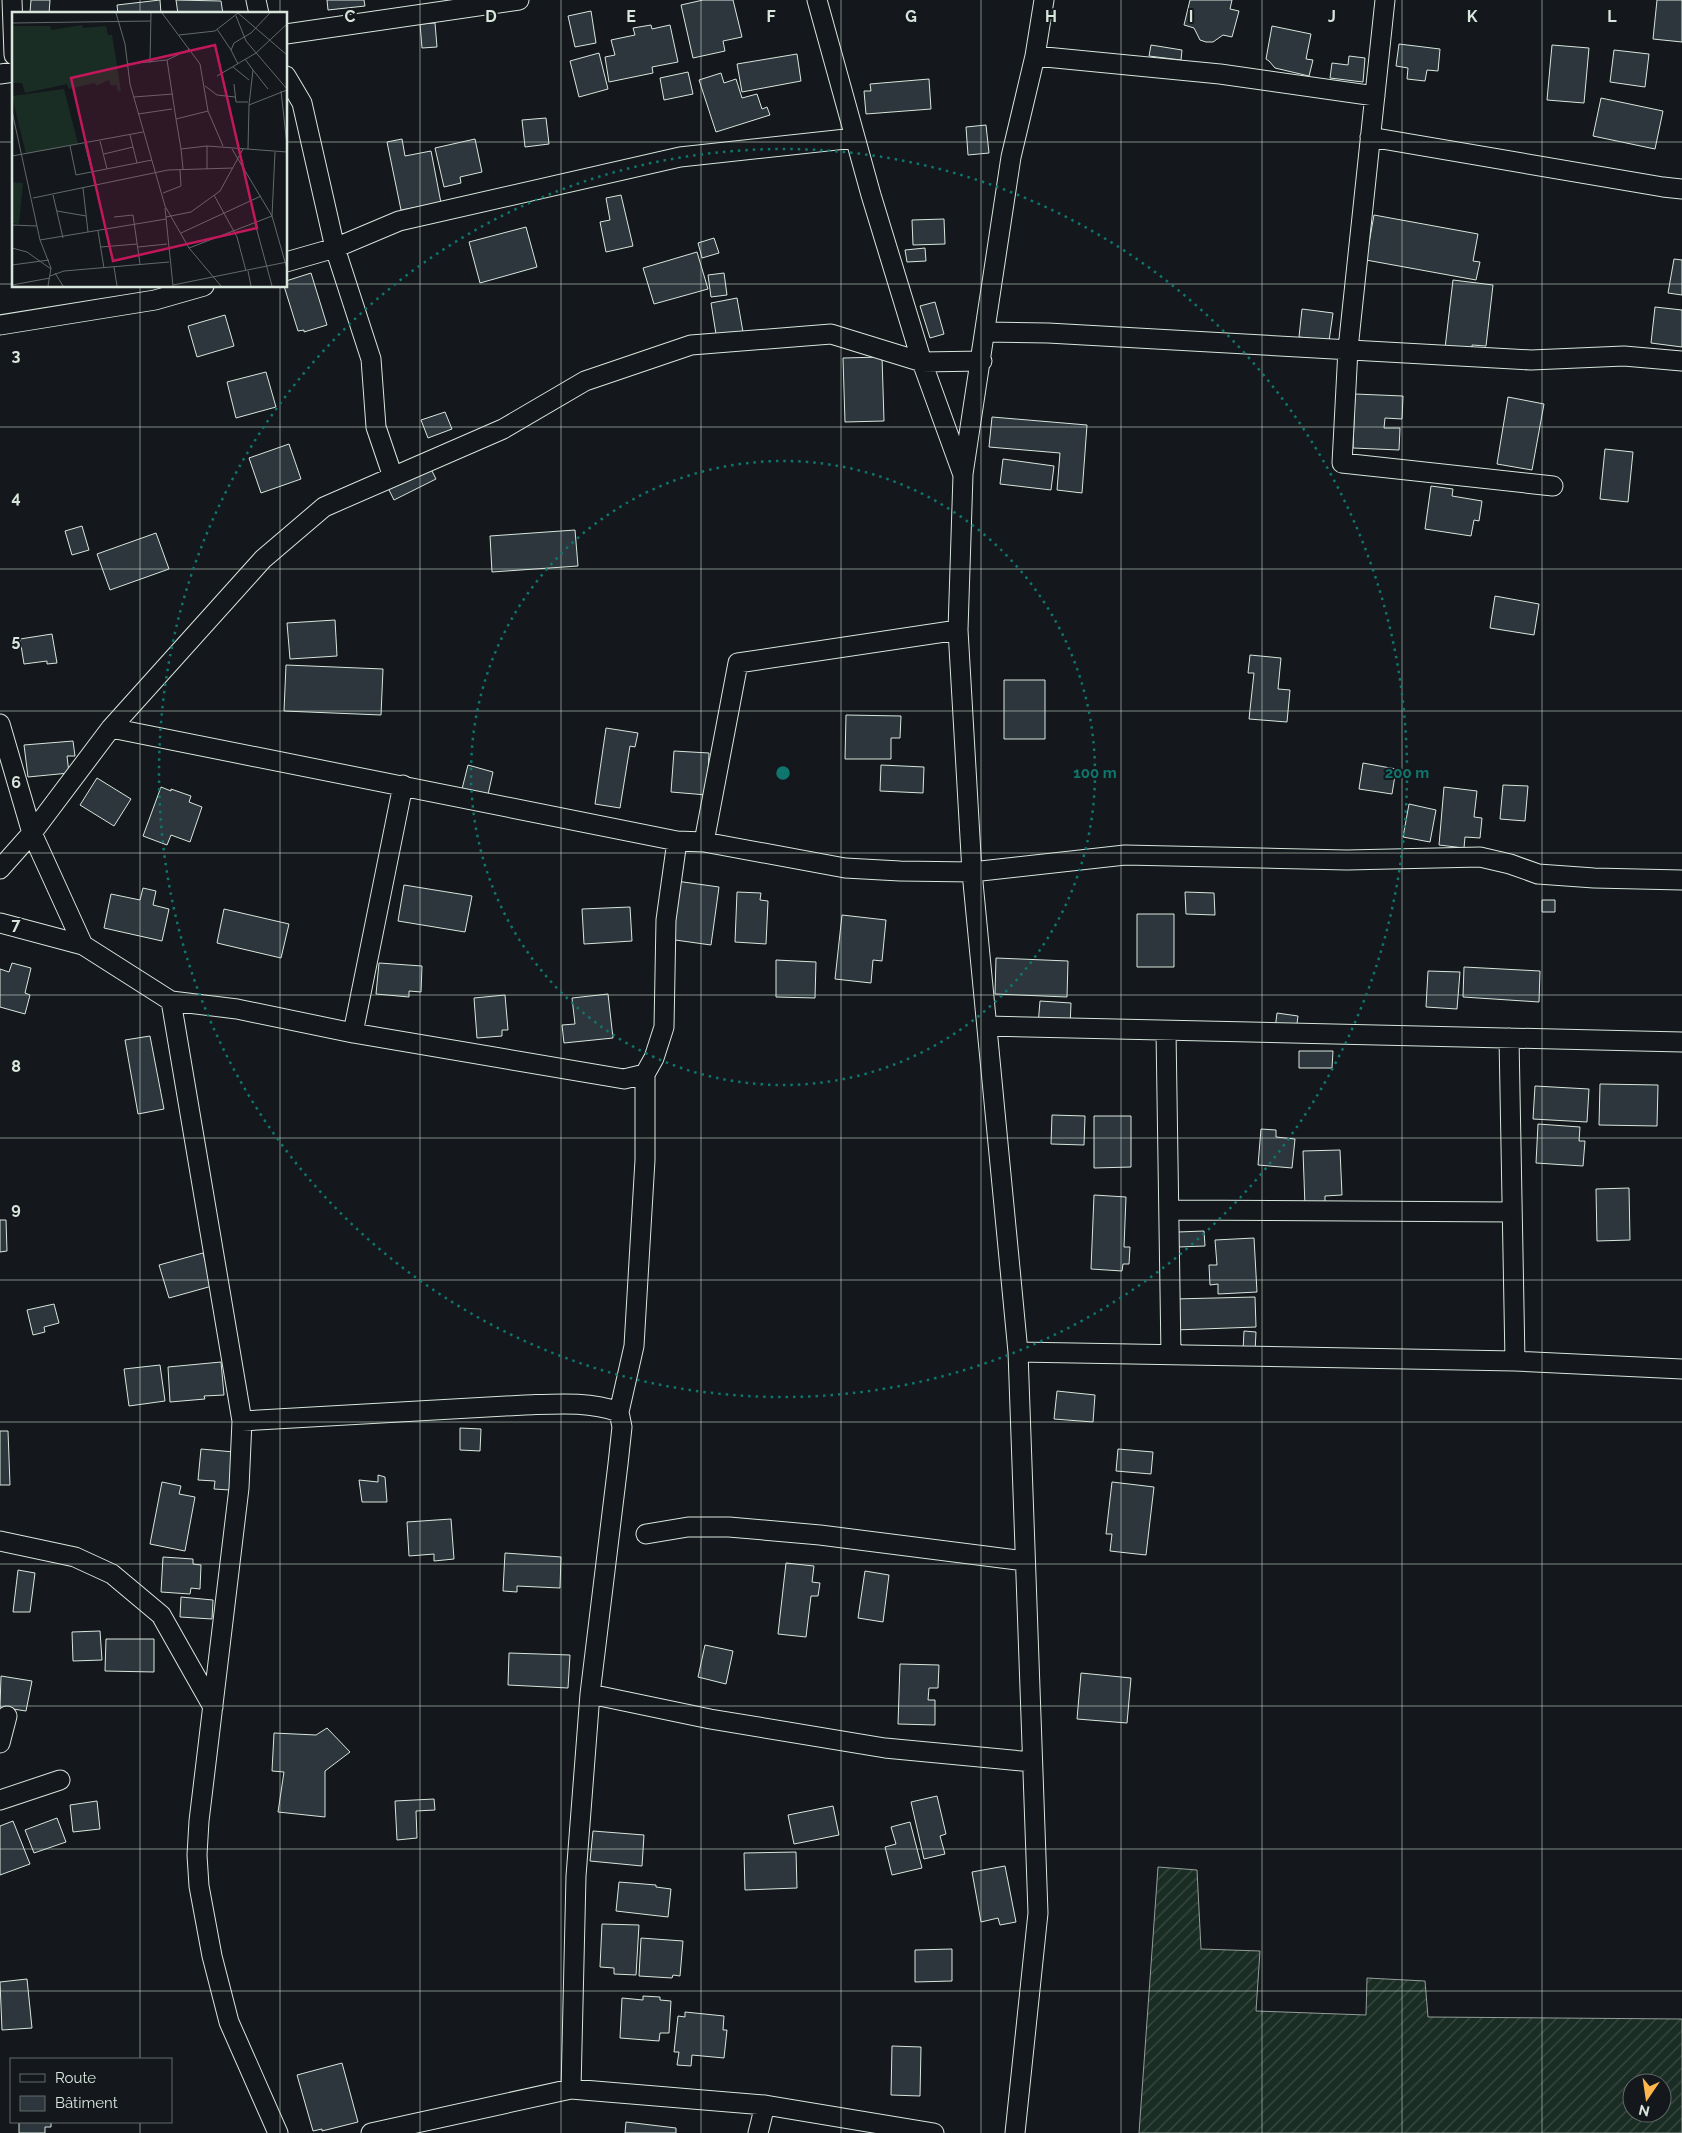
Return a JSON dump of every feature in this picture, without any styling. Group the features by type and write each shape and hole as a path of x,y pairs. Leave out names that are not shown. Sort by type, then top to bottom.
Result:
{"street":[{"path":"288,34 520,0"},
{"path":"817,0 855,138 922,362 963,475"},
{"path":"1014,2133 1038,1913 1018,1352 972,872 958,630 963,475 982,361 1011,157 1035,56 1044,0"},
{"path":"1385,0 1348,350 1342,463 1553,486"},
{"path":"1035,56 1220,74 1374,96"},
{"path":"288,79 302,103 335,248 371,359 376,426 393,477"},
{"path":"1370,137 1682,189"},
{"path":"288,261 335,248 399,221 680,157 855,138"},
{"path":"0,325 155,300 197,288"},
{"path":"986,332 1531,360 1624,356 1682,361"},
{"path":"0,869 32,833 112,728 263,559 324,507 504,429 585,381 690,345 832,334 922,362 982,361"},
{"path":"704,842 738,664 958,630"},
{"path":"0,724 32,833 83,945"},
{"path":"112,728 676,841 704,842 845,868 972,872 1125,855 1347,860 1480,857 1510,864 1538,874 1594,878 1682,880"},
{"path":"353,1033 403,785"},
{"path":"571,2089 576,1876 590,1694 622,1428 619,1412 634,1346 645,1160 644,1074 654,1058 664,1027 666,920 676,841"},
{"path":"0,923 83,945 171,1002 237,1009 353,1033 624,1079 644,1074"},
{"path":"171,1002 242,1421 239,1488 196,1855 199,1886 212,1956 229,2022 278,2133"},
{"path":"987,1026 1682,1042"},
{"path":"1166,1031 1171,1355"},
{"path":"1509,1038 1515,1361"},
{"path":"1169,1210 1512,1212"},
{"path":"1018,1352 1515,1361 1682,1369"},
{"path":"242,1421 543,1404 604,1406 619,1412"},
{"path":"646,1534 688,1527 729,1528 820,1535 1025,1561"},
{"path":"0,1541 75,1557 112,1574 161,1615 213,1707"},
{"path":"590,1694 710,1719 885,1748 1032,1762"},
{"path":"0,1743 7,1716"},
{"path":"0,1800 60,1780"},
{"path":"371,2133 571,2089 765,2105 934,2133"},
{"path":"758,2133 765,2105"}],"green space":[{"path":"1158,1867 1197,1870 1201,1949 1260,1951 1256,2011 1366,2015 1367,1978 1425,1981 1428,2017 1682,2019 1682,2133 1139,2133"}],"building":[{"path":"31,0 50,0 49,12 30,12"},
{"path":"160,0 161,12 118,12 117,5"},
{"path":"176,0 221,1 223,12 178,12"},
{"path":"327,0 364,0 365,6 328,10"},
{"path":"703,0 733,0 742,37 723,41 725,51 693,58 681,5"},
{"path":"1190,0 1232,0 1230,9 1239,11 1232,37 1223,35 1213,42 1200,40 1194,28 1184,25"},
{"path":"1657,0 1682,0 1682,42 1653,39"},
{"path":"591,11 596,43 575,47 568,16"},
{"path":"435,23 437,47 422,48 420,24"},
{"path":"651,25 652,29 670,25 678,62 652,67 653,73 609,82 605,57 615,55 611,40 635,35 633,28"},
{"path":"1272,26 1311,34 1306,59 1313,60 1309,76 1275,68 1266,59"},
{"path":"1399,44 1440,49 1438,71 1427,70 1425,81 1407,79 1408,68 1396,66"},
{"path":"1151,45 1182,50 1181,60 1149,56"},
{"path":"1552,45 1589,48 1584,103 1547,100"},
{"path":"1614,50 1649,54 1645,87 1610,82"},
{"path":"599,53 608,89 579,97 570,61"},
{"path":"797,54 801,81 742,92 737,64"},
{"path":"1349,56 1365,58 1363,82 1330,78 1332,63 1348,65"},
{"path":"688,72 693,94 664,100 660,78"},
{"path":"721,73 724,83 736,79 742,98 757,94 762,109 767,107 770,115 716,132 699,80"},
{"path":"929,79 931,109 866,114 864,91 871,91 870,84"},
{"path":"1601,98 1663,111 1655,149 1593,136"},
{"path":"546,118 549,144 525,147 522,120"},
{"path":"986,125 989,153 968,155 966,127"},
{"path":"402,139 405,156 431,151 441,203 401,210 387,142"},
{"path":"475,139 482,172 460,177 461,183 444,187 435,148"},
{"path":"621,195 633,246 606,252 600,222 610,220 606,198"},
{"path":"1374,215 1478,234 1473,261 1480,262 1476,280 1366,260"},
{"path":"944,219 945,244 913,245 912,220"},
{"path":"526,227 537,267 480,283 469,242"},
{"path":"714,238 719,253 702,258 698,243"},
{"path":"925,248 926,261 907,262 905,250"},
{"path":"697,252 708,289 654,304 643,268"},
{"path":"1674,259 1682,260 1682,295 1668,293"},
{"path":"311,273 327,325 304,332 304,330 298,331 285,288 288,288 288,280"},
{"path":"724,273 727,295 711,297 708,275"},
{"path":"1453,280 1493,285 1486,346 1472,345 1472,351 1445,348"},
{"path":"737,298 743,332 716,334 711,303"},
{"path":"935,302 944,334 930,338 920,306"},
{"path":"1655,307 1682,310 1682,347 1651,343"},
{"path":"1302,309 1333,313 1329,341 1299,337"},
{"path":"225,315 234,346 197,357 188,326"},
{"path":"882,357 884,421 845,422 843,358"},
{"path":"266,372 276,407 236,418 227,382"},
{"path":"1355,394 1403,396 1402,419 1385,418 1384,428 1400,428 1399,450 1353,448"},
{"path":"1508,397 1544,404 1532,470 1497,464"},
{"path":"445,412 452,429 428,438 421,420"},
{"path":"992,417 1087,425 1082,493 1057,490 1060,453 989,447"},
{"path":"289,444 301,479 261,493 249,458"},
{"path":"1605,449 1633,452 1628,502 1600,499"},
{"path":"1003,459 1054,466 1051,490 1000,484"},
{"path":"430,467 436,479 394,500 388,488"},
{"path":"1431,486 1453,489 1452,496 1482,501 1479,521 1474,520 1471,536 1425,529"},
{"path":"82,526 89,550 72,555 65,531"},
{"path":"575,530 578,566 492,572 490,536"},
{"path":"156,533 169,569 110,590 97,554"},
{"path":"1495,596 1539,604 1534,635 1490,628"},
{"path":"335,620 337,656 290,659 287,623"},
{"path":"52,634 57,663 47,664 47,661 24,664 20,639"},
{"path":"1250,655 1281,658 1278,689 1290,690 1287,722 1249,719 1254,673 1248,673"},
{"path":"286,665 383,669 381,715 284,711"},
{"path":"1004,680 1045,680 1045,739 1004,739"},
{"path":"846,715 901,716 900,738 891,738 891,759 845,759"},
{"path":"606,728 638,733 635,747 630,746 620,808 595,804"},
{"path":"73,741 75,756 67,756 69,773 28,777 24,745"},
{"path":"674,751 709,753 707,795 671,792"},
{"path":"1363,763 1396,769 1392,794 1359,789"},
{"path":"468,765 493,772 487,799 461,793"},
{"path":"881,765 924,767 923,793 880,791"},
{"path":"97,778 131,799 114,826 80,805"},
{"path":"1503,785 1528,786 1525,821 1500,819"},
{"path":"161,787 191,796 189,802 202,807 190,842 171,835 167,845 143,836"},
{"path":"1444,787 1477,791 1474,817 1482,818 1480,838 1465,837 1464,848 1439,845"},
{"path":"1409,804 1436,810 1430,842 1403,837"},
{"path":"676,881 719,887 711,945 668,939"},
{"path":"404,885 472,896 465,932 398,921"},
{"path":"143,888 156,891 153,905 169,909 162,941 104,928 111,894 140,900"},
{"path":"737,892 761,893 760,900 768,901 766,944 735,942"},
{"path":"1185,892 1214,893 1215,915 1186,914"},
{"path":"1542,900 1555,900 1555,912 1542,912"},
{"path":"630,907 632,941 584,944 582,909"},
{"path":"224,909 289,924 281,958 217,943"},
{"path":"1137,914 1174,914 1174,967 1137,967"},
{"path":"842,915 886,920 882,961 873,960 871,983 835,979"},
{"path":"996,958 1068,961 1067,997 995,994"},
{"path":"776,960 816,962 815,998 776,997"},
{"path":"12,963 31,968 25,993 30,995 25,1014 0,1007 0,969 9,972"},
{"path":"379,963 422,966 421,992 409,991 409,997 376,994"},
{"path":"1464,967 1540,971 1539,1002 1463,997"},
{"path":"1428,971 1460,972 1457,1009 1426,1007"},
{"path":"608,994 613,1038 564,1043 562,1025 575,1024 572,998"},
{"path":"505,995 508,1030 502,1030 502,1036 477,1038 474,998"},
{"path":"1040,1001 1071,1003 1070,1027 1038,1025"},
{"path":"1277,1013 1298,1016 1296,1032 1275,1029"},
{"path":"150,1036 164,1109 138,1114 125,1040"},
{"path":"1299,1051 1333,1051 1332,1068 1299,1068"},
{"path":"1600,1084 1658,1085 1657,1126 1599,1125"},
{"path":"1535,1086 1589,1089 1587,1122 1533,1119"},
{"path":"1052,1115 1085,1116 1084,1145 1051,1144"},
{"path":"1094,1116 1131,1116 1131,1167 1094,1168"},
{"path":"1538,1124 1580,1127 1579,1141 1585,1141 1583,1166 1536,1163"},
{"path":"1261,1129 1276,1130 1276,1137 1295,1139 1292,1168 1258,1165"},
{"path":"1340,1150 1342,1195 1325,1196 1325,1206 1305,1207 1303,1151"},
{"path":"1629,1188 1630,1240 1597,1241 1596,1189"},
{"path":"1094,1195 1126,1197 1124,1247 1130,1247 1129,1264 1123,1264 1122,1271 1091,1269"},
{"path":"0,1220 6,1220 7,1251 0,1252"},
{"path":"1204,1231 1205,1246 1178,1247 1178,1232"},
{"path":"1254,1238 1257,1292 1218,1294 1218,1284 1210,1285 1209,1265 1217,1265 1215,1240"},
{"path":"203,1253 212,1286 169,1298 159,1265"},
{"path":"1255,1297 1256,1327 1175,1330 1174,1299"},
{"path":"54,1304 59,1323 44,1327 45,1332 33,1335 27,1310"},
{"path":"1244,1331 1256,1332 1255,1352 1243,1351"},
{"path":"221,1362 224,1395 204,1396 205,1399 170,1402 168,1367"},
{"path":"160,1365 165,1401 129,1406 124,1369"},
{"path":"1057,1391 1095,1395 1093,1422 1054,1419"},
{"path":"460,1428 481,1429 480,1451 460,1450"},
{"path":"0,1431 8,1431 10,1485 0,1485"},
{"path":"201,1449 234,1452 230,1490 214,1489 215,1481 198,1480"},
{"path":"1118,1449 1153,1452 1151,1474 1116,1471"},
{"path":"378,1475 385,1477 387,1502 362,1502 359,1480 378,1482"},
{"path":"162,1482 181,1486 179,1494 195,1497 185,1551 150,1544"},
{"path":"1112,1482 1154,1487 1146,1555 1110,1551 1112,1534 1106,1534"},
{"path":"451,1519 454,1559 434,1561 434,1554 409,1556 407,1522"},
{"path":"505,1553 561,1557 560,1588 517,1586 517,1592 503,1591"},
{"path":"163,1557 193,1559 193,1564 201,1565 200,1589 191,1588 190,1594 161,1592"},
{"path":"786,1563 814,1566 812,1582 820,1583 818,1596 811,1596 806,1637 778,1634"},
{"path":"18,1570 35,1573 30,1612 13,1612"},
{"path":"865,1571 889,1575 883,1622 858,1618"},
{"path":"181,1597 213,1600 212,1619 180,1617"},
{"path":"100,1631 102,1660 73,1661 72,1632"},
{"path":"106,1639 154,1639 154,1672 105,1671"},
{"path":"705,1645 733,1651 726,1684 698,1677"},
{"path":"509,1653 570,1655 568,1688 508,1685"},
{"path":"900,1664 939,1665 938,1688 929,1688 928,1700 935,1700 935,1725 898,1724"},
{"path":"1081,1673 1131,1678 1127,1723 1077,1719"},
{"path":"1,1676 32,1681 26,1711 0,1707"},
{"path":"327,1728 350,1752 325,1771 325,1817 278,1812 284,1772 272,1771 274,1733 316,1735"},
{"path":"937,1796 946,1834 940,1836 945,1854 924,1859 911,1802"},
{"path":"434,1799 435,1810 416,1811 417,1838 397,1840 395,1801"},
{"path":"97,1801 100,1829 73,1832 70,1805"},
{"path":"833,1806 839,1835 794,1844 788,1815"},
{"path":"57,1818 66,1842 34,1853 25,1830"},
{"path":"13,1821 30,1864 0,1875 0,1826"},
{"path":"910,1822 922,1868 892,1875 885,1847 896,1844 891,1827"},
{"path":"593,1831 644,1835 642,1866 590,1861"},
{"path":"796,1852 797,1888 745,1890 744,1853"},
{"path":"1005,1866 1016,1922 1000,1925 998,1918 981,1922 972,1872"},
{"path":"619,1882 656,1885 656,1887 671,1889 668,1917 616,1911"},
{"path":"602,1924 639,1925 636,1975 614,1974 614,1968 600,1967"},
{"path":"641,1938 683,1941 680,1976 673,1975 672,1978 639,1976"},
{"path":"952,1949 952,1981 915,1982 915,1950"},
{"path":"27,1979 32,2028 2,2030 0,1982"},
{"path":"643,1996 660,1997 660,2000 671,2001 669,2033 660,2033 659,2041 620,2038 622,1998 643,2000"},
{"path":"685,2012 724,2016 723,2030 727,2030 724,2058 692,2055 691,2066 677,2065 679,2052 674,2052 678,2016 685,2017"},
{"path":"892,2046 921,2047 920,2096 891,2095"},
{"path":"342,2063 358,2122 322,2131 322,2129 313,2131 297,2075"},
{"path":"626,2122 676,2128 676,2133 625,2133"},
{"path":"19,2123 51,2123 51,2127 45,2127 45,2133 19,2133"}]}
